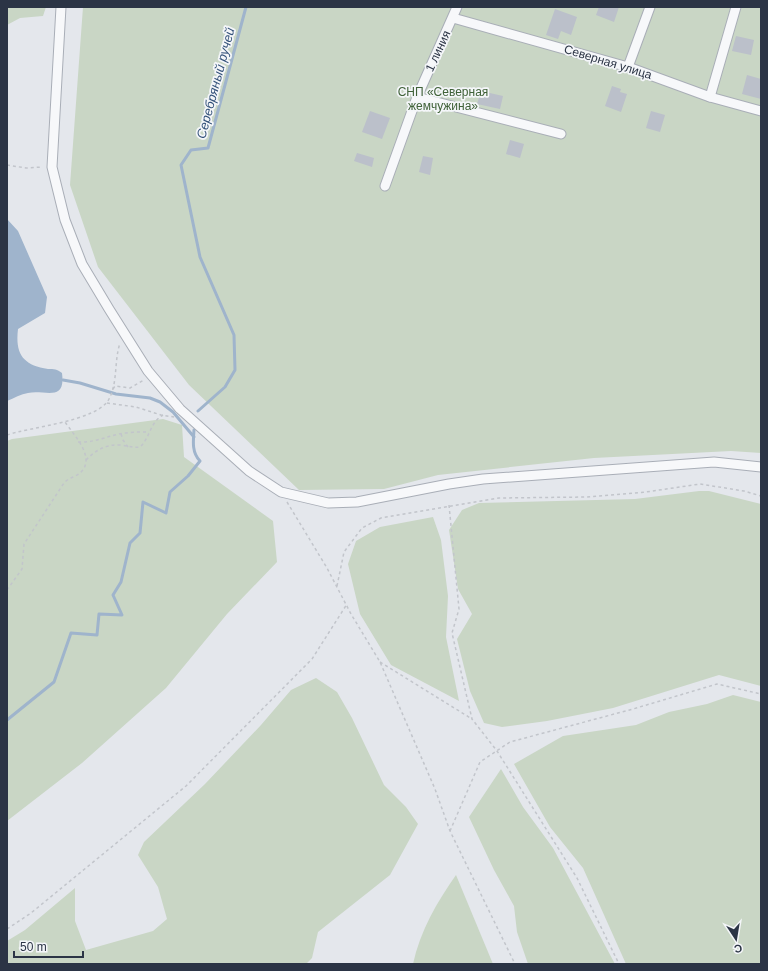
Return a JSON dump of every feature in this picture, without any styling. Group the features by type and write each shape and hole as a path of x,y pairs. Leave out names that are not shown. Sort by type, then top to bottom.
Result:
{"street":[{"path":"61,7 52,167 65,220 82,264 151,375 180,409 249,471 281,492 328,503 357,502 483,479 714,462 761,467"},
{"name":"1 линия","path":"384,186 417,97 458,7"},
{"path":"628,66 650,7"},
{"path":"710,97 736,7"},
{"name":"Северная улица","path":"453,18 628,66 710,97 761,110"},
{"path":"417,97 561,134"}],"path":[{"path":"7,164 26,168 52,167"},
{"path":"7,435 65,422 96,411 106,403 112,390 115,378 118,349 123,332"},
{"path":"112,390 115,386 130,388 151,375"},
{"path":"106,403 136,407 163,415 192,419"},
{"path":"7,590 22,569 24,544 54,497 68,479 81,472 86,460 103,447 122,445 130,448 140,447 143,445 148,432 158,418 163,415"},
{"path":"65,422 85,454 86,460"},
{"path":"78,442 94,442 101,438 121,434 148,432"},
{"path":"121,434 123,440 130,448"},
{"path":"337,586 344,552 362,528 381,518 449,505 499,498 587,497 646,492 700,484 744,491 761,496"},
{"path":"281,492 380,662 435,789 450,831 515,964"},
{"path":"449,505 459,609 452,633 472,719"},
{"path":"7,929 31,913 186,786 312,658 347,604"},
{"path":"380,662 472,719 497,751 577,878 619,964"},
{"path":"450,831 480,762 510,742 633,709 717,684 761,694"}],"green space":[{"path":"7,7 46,7 43,16 20,18 7,25"},
{"name":"СНП «Северная жемчужина»","path":"83,7 761,7 761,453 731,451 594,458 438,475 384,489 299,490 189,385 98,267 70,185"},
{"path":"163,419 182,425 184,457 273,521 277,562 227,614 166,688 82,763 7,821 7,441 12,439"},
{"path":"709,491 761,504 761,686 719,675 613,708 547,721 502,727 484,723 470,691 457,639 472,614 458,589 449,530 462,510 479,503 635,499"},
{"path":"433,517 441,540 448,596 446,637 459,701 391,665 360,614 348,564 356,541 380,527"},
{"path":"316,678 337,692 352,718 384,785 406,807 418,824 390,875 318,932 312,958 306,964 7,964 7,941 25,930 75,888 75,921 86,950 153,931 167,919 158,887 138,855 144,842 205,784 261,725 291,690"},
{"path":"733,695 761,702 761,964 626,964 583,868 550,827 514,764 563,736 636,725 669,712 707,704"},
{"path":"501,769 523,807 553,848 615,964 528,964 517,932 514,906 494,870 469,817"},
{"path":"456,875 493,964 413,964 420,940 430,917"}],"water":[{"path":"7,219 18,231 47,297 45,313 18,329 17,338 20,352 22,357 32,365 62,373 62,382 61,388 52,393 28,393 7,401"}],"building":[{"path":"599,7 619,7 614,22 596,15"},
{"path":"555,9 577,17 571,35 561,31 558,39 546,35"},
{"path":"736,36 754,40 751,55 732,51"},
{"path":"747,75 761,79 761,99 742,94"},
{"path":"612,86 621,89 620,92 627,94 621,112 605,106"},
{"path":"481,91 503,96 500,109 477,104"},
{"path":"370,111 390,118 382,139 362,132"},
{"path":"651,111 665,115 660,132 646,128"},
{"path":"510,140 524,144 520,158 506,154"},
{"path":"357,153 374,158 372,167 354,161"},
{"path":"423,156 433,158 430,175 419,172"}],"waterway":[{"name":"Серебряный ручей","path":"198,411 225,387 235,370 234,335 200,257 181,165 191,150 208,148 246,7"},
{"path":"63,380 80,383 116,394 150,398 160,402 173,412 194,437"},
{"name":"Серебряный ручей","path":"7,720 54,682 71,633 97,635 99,614 122,615 113,595 121,582 130,543 140,533 143,502 166,513 170,492 188,476 200,461 194,451 194,430"}]}
